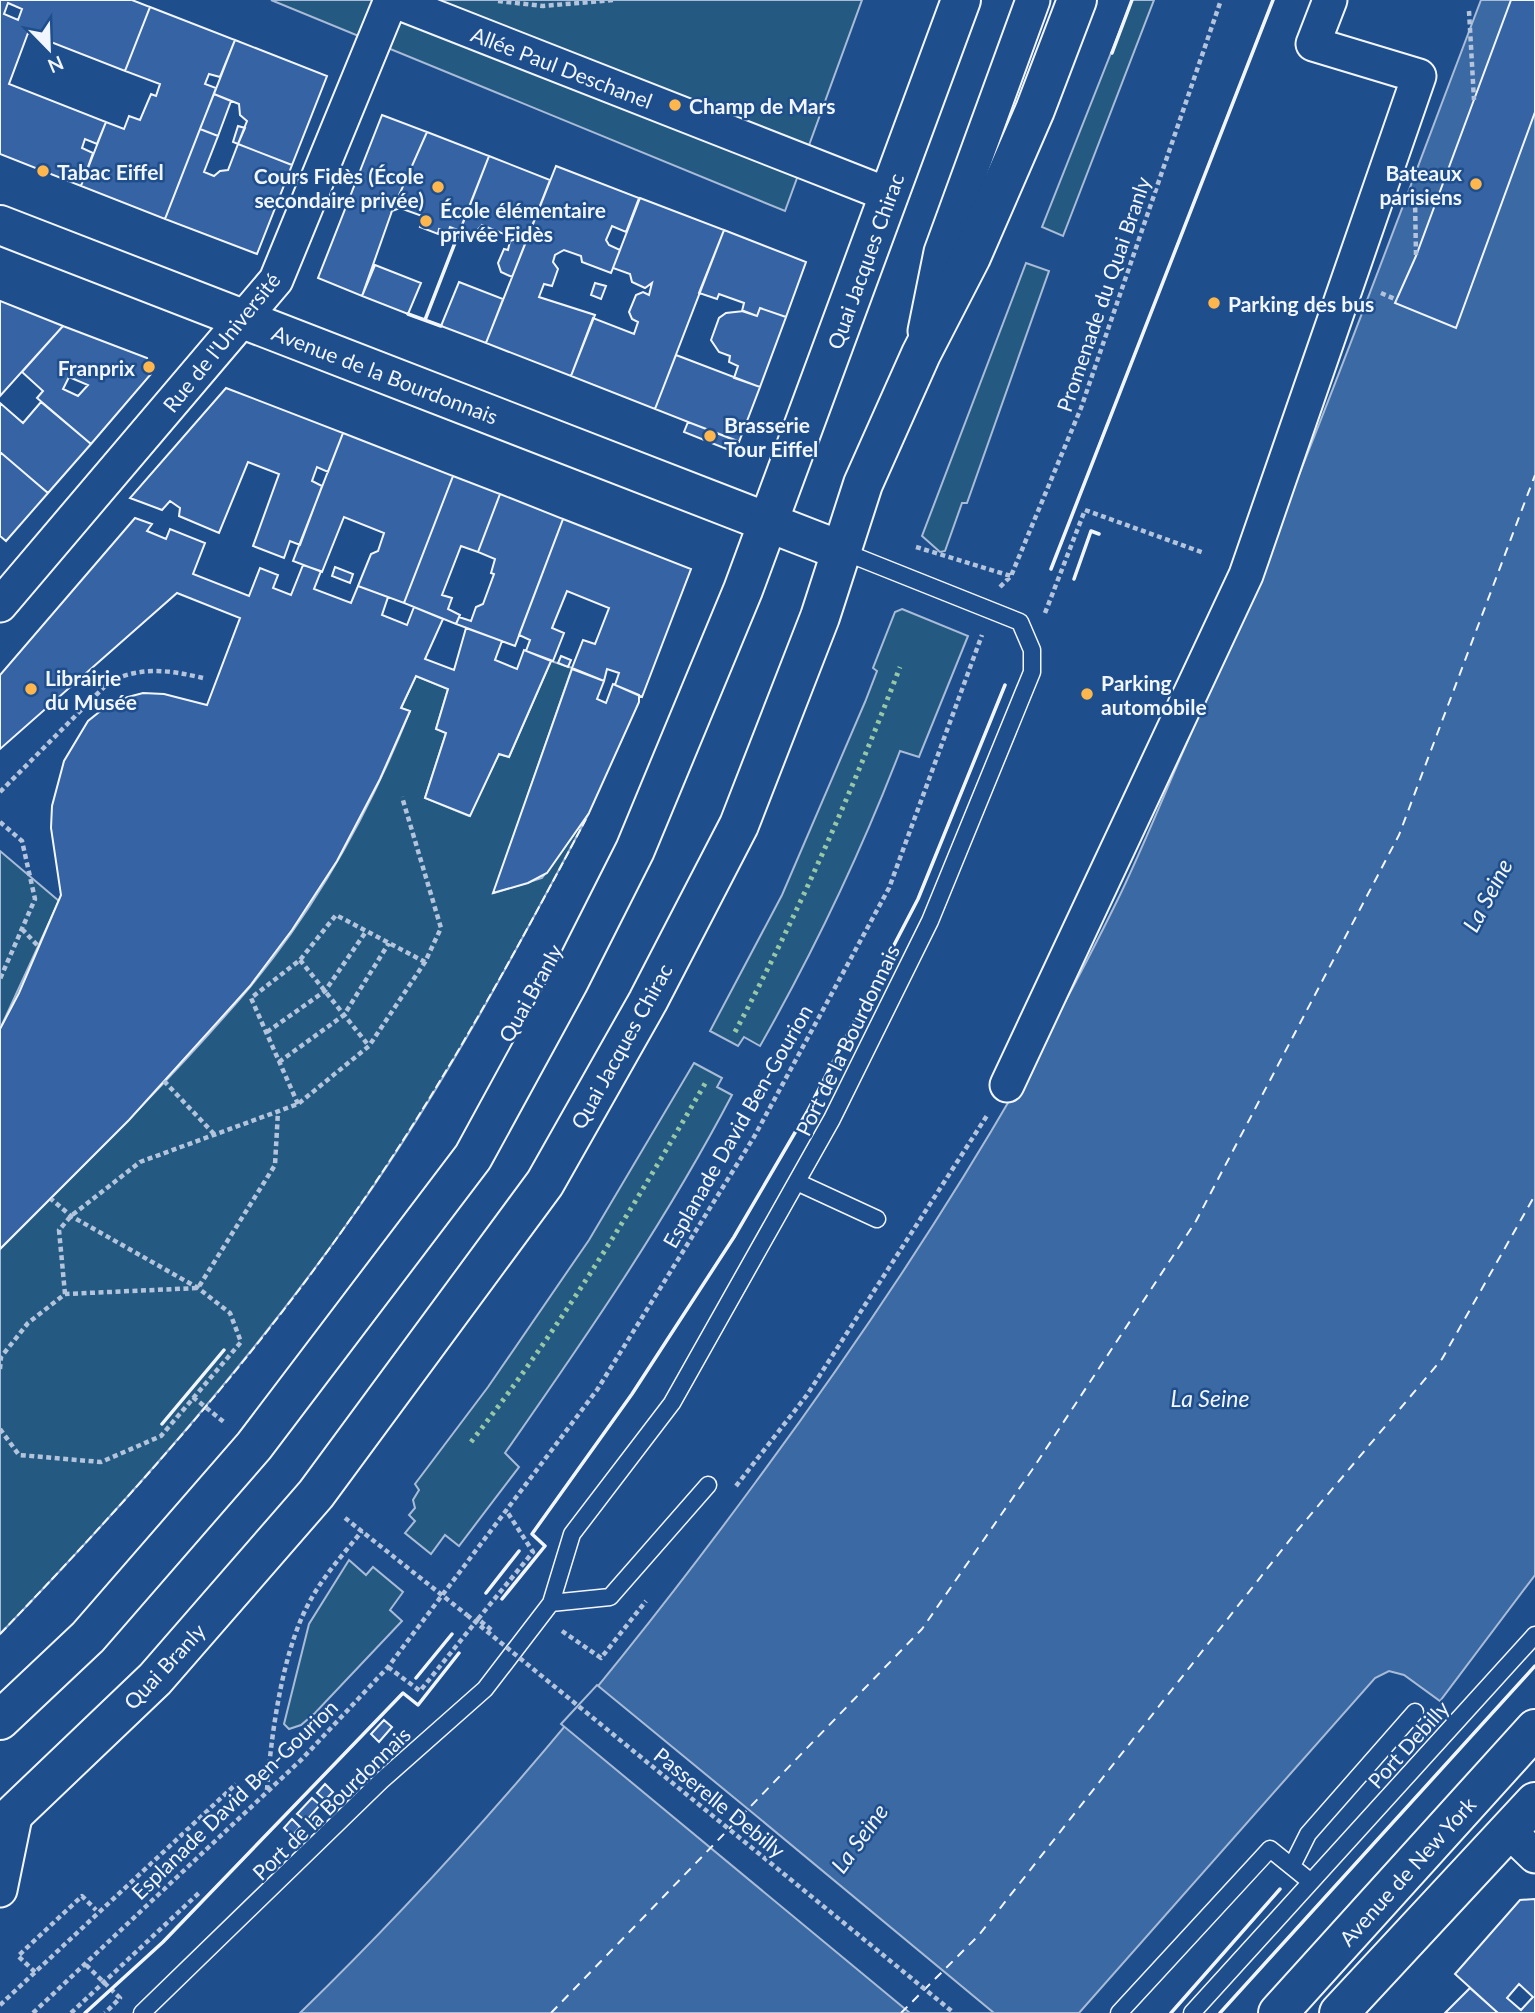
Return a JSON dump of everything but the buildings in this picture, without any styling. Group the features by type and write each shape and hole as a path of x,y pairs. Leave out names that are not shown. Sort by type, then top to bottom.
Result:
{"main road":[{"name":"Quai Jacques Chirac","path":"241,1436 480,1145 568,983 635,850 769,523 961,0"},
{"name":"Quai Jacques Chirac","path":"330,1505 545,1183 648,1001 739,825 820,617 863,484 921,354 971,257 1035,110 1077,0"},
{"name":"Avenue de la Bourdonnais","path":"0,225 769,523"},
{"path":"769,523 842,551"},
{"path":"0,1720 88,1637 241,1436"},
{"name":"Quai Branly","path":"8,1819 155,1679 330,1505"},
{"name":"Avenue de New York","path":"1278,2013 1535,1729"},
{"path":"1339,2013 1522,1843 1535,1802"}],"street":[{"name":"Allée Paul Deschanel","path":"391,0 889,195"},
{"name":"Rue de l'Université","path":"0,604 276,280 391,0"},
{"name":"Quai Jacques Chirac","path":"921,354 941,252 1033,0"},
{"path":"1007,1085 1246,575 1419,76 1313,44 1330,0"},
{"path":"0,1890 8,1819"}],"lane":[{"name":"Port de la Bourdonnais","path":"142,2013 381,1781 485,1689 546,1610 572,1534 672,1403 799,1183 930,921 1032,672 1032,650 1020,622 842,551"},
{"path":"799,1183 877,1219"},
{"path":"546,1610 610,1597 708,1485"},
{"name":"Port Debilly","path":"1192,2013 1535,1635"},
{"path":"1292,1866 1308,1834 1415,1712"},
{"path":"1119,2013 1270,1849 1311,1882"}],"path":[{"path":"492,1 543,6 614,0"},
{"name":"Promenade du Quai Branly","path":"998,590 1011,576 1081,408 1222,0"},
{"path":"1469,11 1474,100"},
{"path":"1415,189 1416,256"},
{"path":"1062,575 1086,510 1204,553"},
{"path":"916,547 1011,576"},
{"name":"Esplanade David Ben-Gourion","path":"33,2013 302,1759 388,1667 444,1597 597,1390 772,1103 889,888 983,631"},
{"path":"0,792 109,682 125,674 149,670 203,678"},
{"path":"65,1294 59,1230 71,1216 140,1162 298,1104 369,1046 425,961 441,928 402,797"},
{"path":"0,822 22,841 35,899 0,979"},
{"path":"298,1104 251,998 300,960 336,915 365,933 425,961"},
{"path":"22,929 39,947"},
{"path":"266,1033 325,991 365,933"},
{"path":"279,1062 344,1015 389,943"},
{"path":"300,960 369,1046"},
{"path":"164,1081 215,1135"},
{"path":"730,1494 807,1395 1007,1085"},
{"path":"198,1288 275,1165 278,1111"},
{"path":"0,1429 19,1455 101,1462 161,1436 241,1342 230,1313 198,1288 71,1216 51,1199"},
{"path":"0,1369 1,1357 28,1323 65,1294 198,1288"},
{"path":"193,1397 241,1436"},
{"path":"330,1505 444,1597"},
{"path":"388,1667 419,1691 533,1552 506,1510"},
{"path":"267,1791 271,1738 302,1616 319,1585 362,1531"},
{"path":"546,1610 601,1658 653,1592"},
{"name":"Passerelle Debilly","path":"444,1597 954,2013"},
{"path":"478,1619 490,1629"},
{"path":"0,2005 236,1784"},
{"path":"71,2013 201,1891"},
{"path":"36,1972 18,1956 82,1896 96,1910"},
{"path":"86,1965 120,1998 105,2013"}],"shaded area":[{"name":"Champ de Mars","path":"271,0 862,0 785,211"},
{"path":"1132,0 1154,0 1063,236 1042,227"},
{"path":"1026,263 1049,271 967,503 962,503 945,551 940,552 922,536"},
{"path":"902,609 968,636 919,757 900,751 836,901 760,1046 744,1037 738,1046 710,1031 782,895 865,702 877,671 873,668 895,612"},
{"path":"551,661 572,668 494,893 542,878 589,813 479,1015 389,1163 274,1322 187,1429 95,1533 0,1634 0,1249 159,1088 275,956 320,890 360,820 410,711 401,708 416,676 448,689 436,729 446,733 425,798 469,816 499,754 509,757"},
{"path":"0,851 59,901 0,1029"},
{"path":"694,1063 722,1078 717,1087 732,1095 707,1142 653,1233 505,1453 519,1467 459,1546 445,1535 431,1554 405,1533 415,1521 409,1515 415,1508 413,1500 419,1490 415,1484 488,1387 589,1240"},
{"path":"349,1560 366,1575 373,1567 403,1592 390,1610 402,1621 315,1713 301,1725 289,1729 284,1724 309,1624"}],"water":[{"name":"La Seine","path":"1481,0 1535,0 1535,1575 1440,1701 1404,1675 1389,1671 1375,1678 1079,2013 300,2013 481,1824 649,1622 755,1483 855,1343 994,1127 1078,978 1154,820 1304,463"}],"pier":[{"path":"597,1685 994,2013 910,2013 561,1724"}],"ferry route":[{"path":"551,2013 922,1629 1032,1470 1196,1221 1399,835 1535,475"},
{"path":"901,2013 979,1935 1296,1532 1442,1359 1535,1195"}],"hedge":[{"path":"735,1032 781,943 823,852 900,667"},
{"path":"471,1442 535,1356 595,1266 706,1082"}],"fence":[{"path":"0,1634 188,1428 275,1321 358,1208 449,1066 506,968 586,819"}],"wall":[{"path":"1112,53 1132,0"},
{"path":"1051,569 1273,0"},
{"path":"425,320 458,235"},
{"path":"408,314 441,326"},
{"path":"1074,579 1091,531 1099,534"},
{"path":"502,1599 545,1546 532,1534 632,1394 734,1237 807,1112 918,899 1005,685"},
{"path":"162,1424 224,1350"},
{"path":"486,1593 519,1551"},
{"path":"416,1678 452,1634"},
{"path":"85,2013 163,1942 403,1693 418,1705 459,1653"},
{"path":"1220,2013 1535,1666"},
{"path":"1171,2013 1280,1889"}],"place":[{"name":"Champ de Mars","path":"675,105"},
{"name":"Tabac Eiffel","path":"43,171"},
{"name":"Bateaux parisiens","path":"1476,184"},
{"name":"Cours Fidès (École secondaire privée)","path":"438,187"},
{"name":"École élémentaire privée Fidès","path":"426,221"},
{"name":"Parking des bus","path":"1214,303"},
{"name":"Franprix","path":"149,367"},
{"name":"Brasserie Tour Eiffel","path":"710,436"},
{"name":"Librairie du Musée","path":"31,689"},
{"name":"Parking automobile","path":"1087,694"}]}
